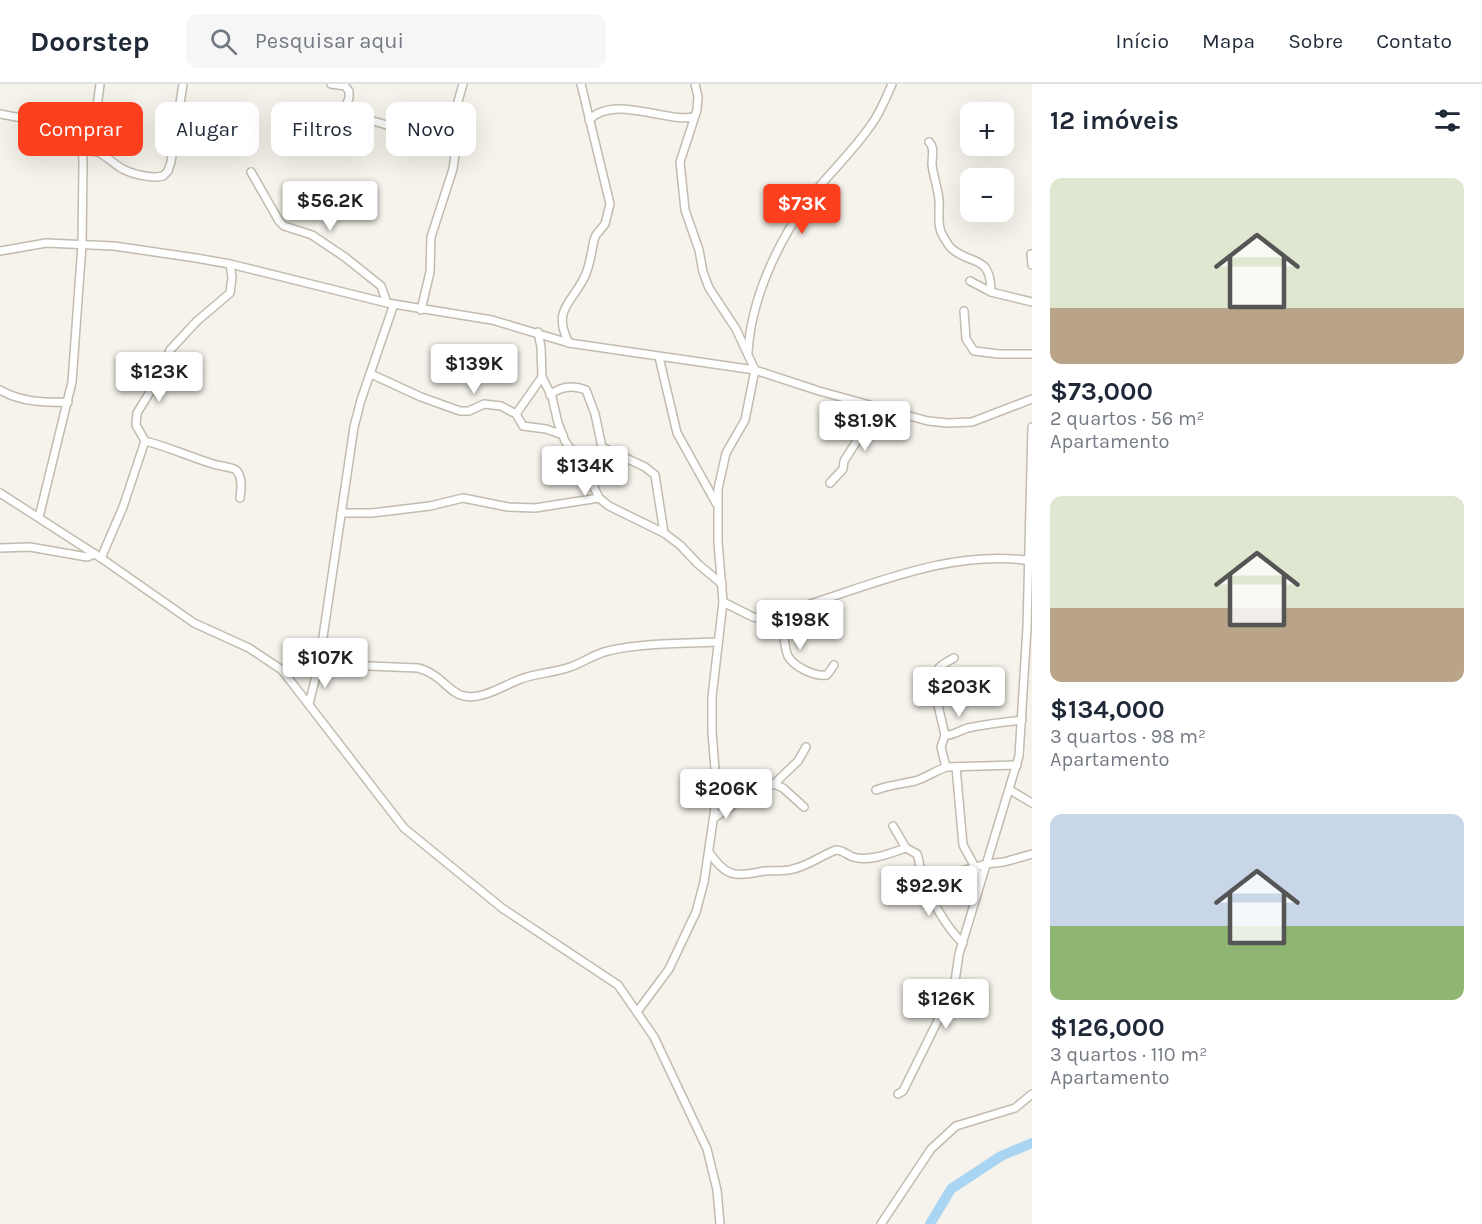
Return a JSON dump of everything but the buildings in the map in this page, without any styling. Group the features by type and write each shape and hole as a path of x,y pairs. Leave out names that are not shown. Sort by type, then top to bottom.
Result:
{"street":[{"path":"98,102 100,84"},
{"path":"106,156 129,171 156,177 164,176 171,162 183,84"},
{"path":"331,84 345,86 349,91 346,113 386,125"},
{"path":"457,102 463,84"},
{"path":"569,343 565,335 564,309 583,280 596,235 605,224 610,208 581,84"},
{"path":"637,1012 669,969 696,912 704,882 717,794 712,697 723,602 718,542 718,489 726,453 745,420 755,370 736,329 709,288 686,210 680,162 697,110 698,97 695,84"},
{"path":"748,355 751,322 767,275 780,247 806,204 871,126 892,84"},
{"path":"586,103 603,111"},
{"path":"589,120 603,111 637,110 686,119 694,117"},
{"path":"0,114 18,118"},
{"path":"686,119 692,126"},
{"path":"929,142 933,147 932,164 939,203 939,226 952,249 976,260 985,267 990,280 991,292"},
{"path":"39,517 55,445 68,402 77,328 84,194 83,156"},
{"path":"421,310 430,272 431,237 453,169 455,156"},
{"path":"252,172 284,226 312,235 346,258 381,286 391,304 354,427 318,666 309,704"},
{"path":"0,251 46,243 114,246 230,264 391,304 492,320 569,343 755,370 928,421 972,422 1032,399"},
{"path":"1031,254 1032,265"},
{"path":"230,264 232,277 230,293 197,321 170,350 158,379 137,413 136,425 146,441 237,471 241,484 240,498"},
{"path":"970,280 991,292 1032,302"},
{"path":"964,311 966,339 974,351 1032,354"},
{"path":"538,332 542,377 563,435 579,464 588,474 599,498 609,506 664,533 722,584"},
{"path":"541,347 551,337"},
{"path":"659,357 677,433 718,505"},
{"path":"371,374 421,397 460,411 469,411 484,404 494,404 516,414 523,426 546,429 563,435"},
{"path":"516,414 542,377"},
{"path":"550,395 564,387 572,386 586,390 595,414 602,447 645,467 655,475 664,533"},
{"path":"0,390 32,401 68,402"},
{"path":"830,483 832,478 843,469 844,461 858,439 873,406"},
{"path":"898,1095 903,1091 954,988 963,943 1017,765 1021,744 1030,561 1032,427"},
{"path":"98,556 123,507 146,441"},
{"path":"0,493 98,556 194,623 249,648 282,670 404,828 502,908 618,985 654,1037 707,1149 717,1190 720,1224"},
{"path":"341,513 372,513 414,508 463,498 508,507 535,508 599,498"},
{"path":"0,548 30,547 89,557 98,556"},
{"path":"723,602 753,617 770,620 781,627 792,628 801,624 806,608 810,604 850,589 930,566 971,560 1030,561"},
{"path":"781,627 789,656 795,663 822,676 827,675 834,666"},
{"path":"282,670 297,671 318,666 418,668 428,670 458,694 471,696 498,689 528,676 571,667 608,651 658,645 718,642"},
{"path":"946,767 940,747 945,735 936,694 937,674 941,666 954,658"},
{"path":"945,735 988,724 1022,720"},
{"path":"714,818 739,801 774,784 791,768 806,747"},
{"path":"876,790 901,782 917,780 946,767 1017,765"},
{"path":"956,767 963,845 975,867 980,884"},
{"path":"716,782 739,801"},
{"path":"774,784 783,788 804,807"},
{"path":"1010,790 1032,803"},
{"path":"892,826 906,848 917,855 921,873 935,902 954,934 963,943"},
{"path":"709,852 726,872 742,876 796,868 836,850 858,858 873,857 906,848"},
{"path":"921,873 958,872 1032,854"},
{"path":"881,1224 931,1149 956,1126 1015,1108 1032,1094"}],"waterway":[{"path":"930,1224 951,1189 1001,1156 1032,1143"}]}
